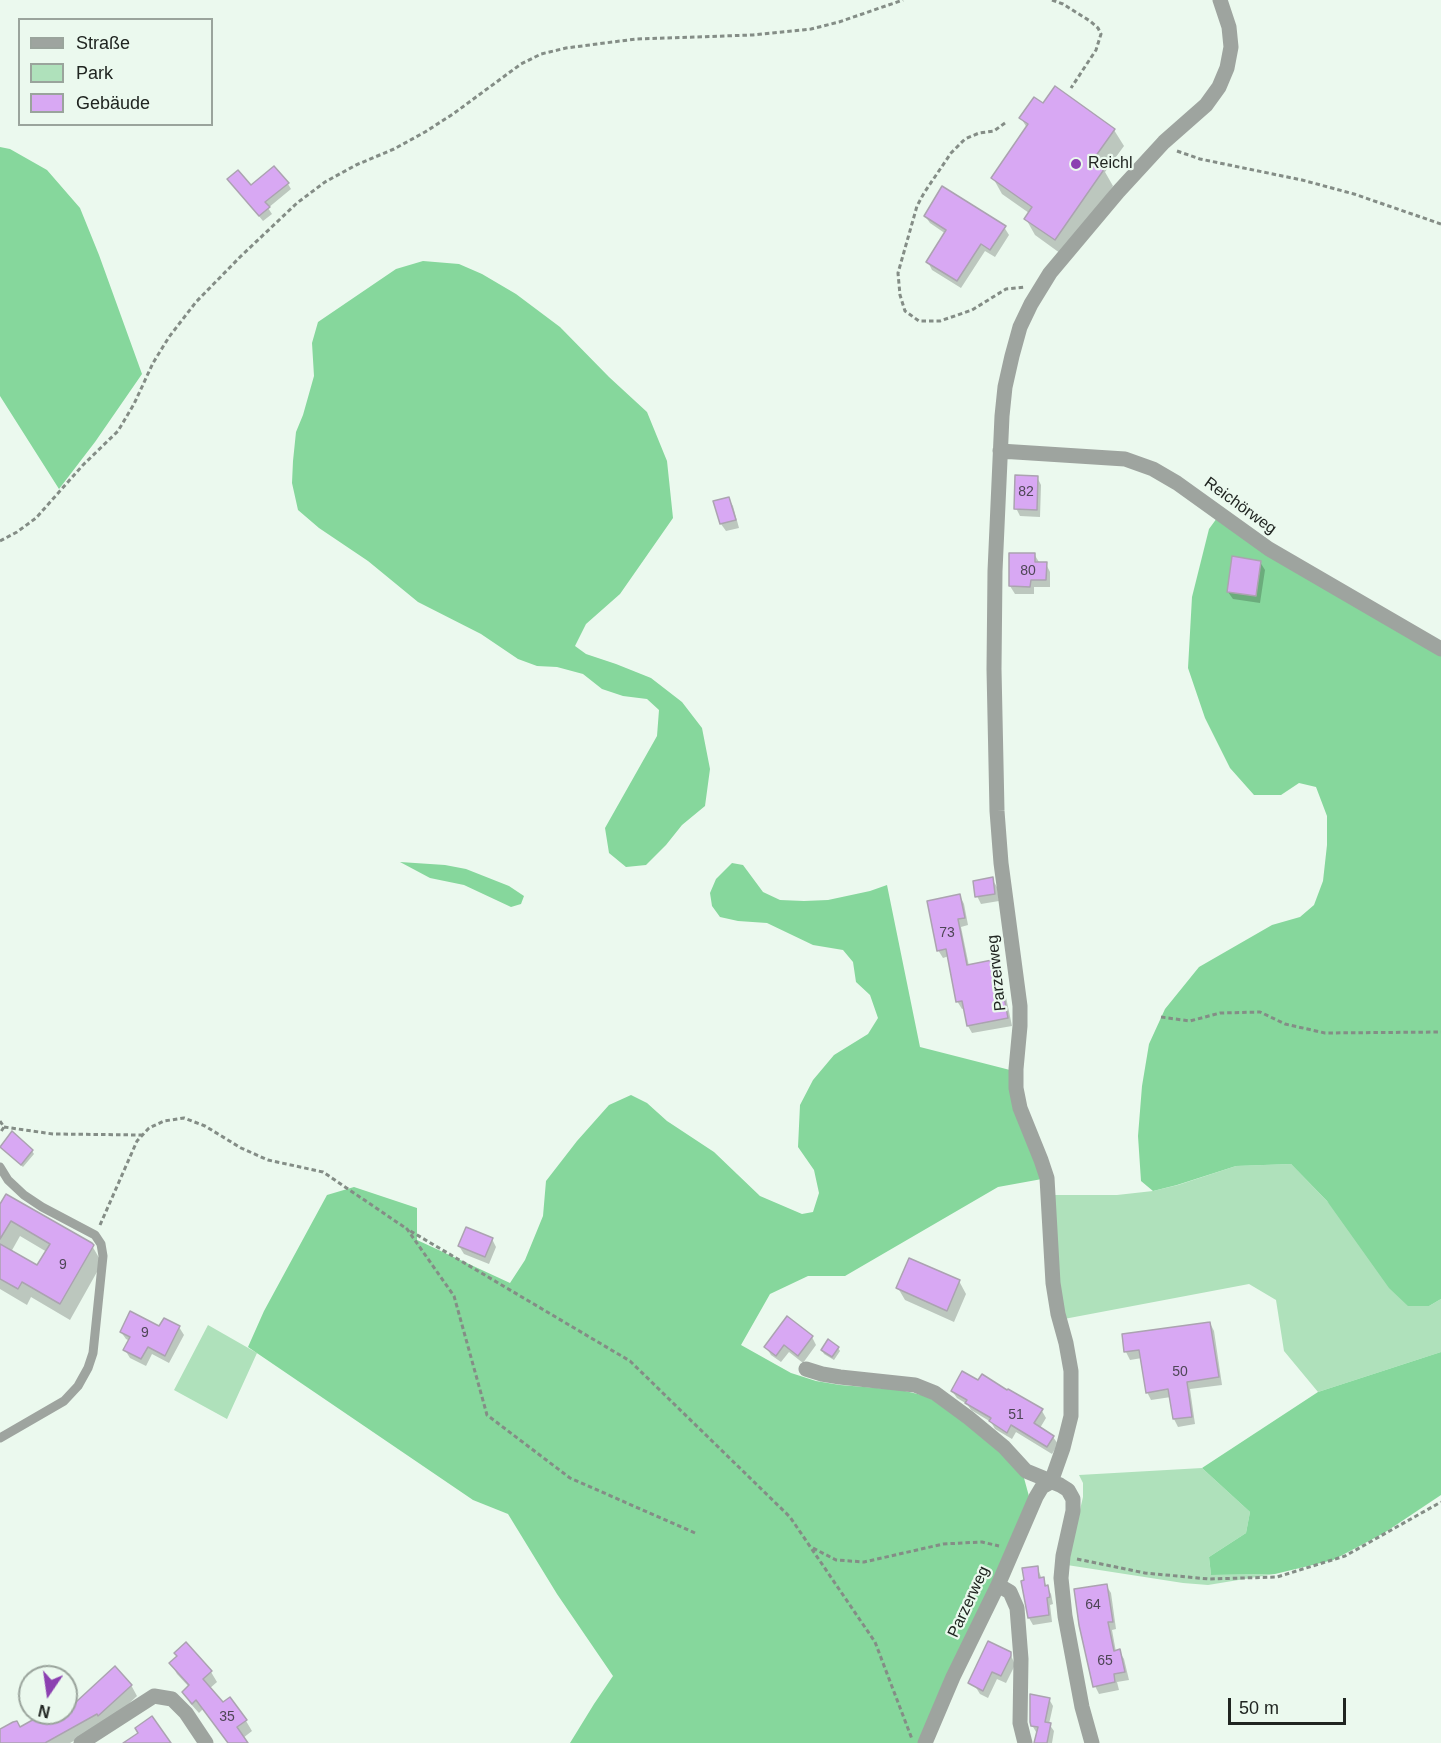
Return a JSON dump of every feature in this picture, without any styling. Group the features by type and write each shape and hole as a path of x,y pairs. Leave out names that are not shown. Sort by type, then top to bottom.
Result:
{"street":[{"name":"Parzerweg","path":"925,1743 1036,1497 1042,1487 1050,1482 1069,1427 1071,1393 1071,1371 1053,1283 1047,1178 1020,1108 1016,1088 1020,1006 1001,863 997,812 995,572 1004,397 1020,327 1050,273 1118,192 1164,142 1206,105 1219,87 1227,68 1231,47 1229,27 1220,0"},
{"name":"Reichörweg","path":"1000,450 1125,459 1153,469 1177,483 1269,549 1441,649"},
{"path":"806,1369 848,1378 915,1384 935,1393 1004,1447 1026,1471 1068,1490 1073,1499 1073,1511 1063,1556 1061,1578 1065,1616 1082,1707 1092,1743"},
{"path":"998,1585 1010,1592 1017,1608 1021,1659 1020,1723 1025,1743"},
{"path":"81,1743 154,1695 172,1699 186,1713 206,1743"}],"lane":[{"path":"0,1167 8,1180 24,1195 42,1207 96,1234 103,1256 93,1353 78,1386 64,1401 0,1438"}],"path":[{"path":"0,541 36,518 83,465 118,431 134,404 153,363 169,337 196,302 297,203 325,182 425,132 521,64 541,54 576,46 636,39 753,35 811,29 903,0"},
{"path":"1052,0 1063,4 1090,21 1101,34 1096,50 1071,88"},
{"path":"1005,123 994,131 965,139 951,153 924,194 918,206 898,273 900,295 905,311 919,321 940,321 972,310 1006,289 1021,286 1039,291"},
{"path":"1164,142 1179,152 1200,159 1302,180 1354,194 1441,224"},
{"path":"1161,1017 1190,1022 1220,1013 1260,1012 1285,1024 1325,1033 1441,1032"},
{"path":"96,1234 137,1141 149,1128 164,1121 184,1118 205,1126 268,1160 323,1172 407,1229 630,1361 790,1516 875,1641 913,1743"},
{"path":"0,1121 4,1127 53,1134 142,1135"},
{"path":"0,1133 4,1127"},
{"path":"407,1229 454,1296 487,1415 570,1478 695,1533"},
{"path":"1063,1556 1145,1573 1209,1579 1277,1577 1345,1556 1441,1502"},
{"path":"811,1547 836,1560 864,1562 943,1544 982,1542 1014,1548"}],"green space":[{"path":"0,147 10,149 47,170 80,208 142,374 59,489 0,396"},
{"path":"423,261 459,264 482,274 516,294 560,327 647,412 667,461 673,518 620,594 586,624 575,646 586,654 651,678 682,702 702,728 710,769 705,806 682,825 646,865 626,867 609,853 605,828 657,736 659,710 647,699 623,696 602,689 583,674 557,667 537,666 518,659 481,634 418,602 368,561 319,528 298,510 292,483 296,432 314,376 312,343 318,322 396,269"},
{"path":"1217,518 1441,655 1441,1299 1429,1306 1408,1306 1389,1288 1327,1201 1291,1164 1236,1166 1153,1191 1141,1181 1138,1136 1142,1086 1149,1044 1165,1009 1199,967 1272,925 1300,917 1314,905 1323,881 1327,816 1316,787 1299,783 1281,795 1254,795 1230,768 1205,718 1188,668 1192,597 1209,529"},
{"path":"400,862 466,869 509,886 524,896 521,904 511,907 464,885 430,878"},
{"path":"732,863 743,865 763,892 780,900 828,900 887,885 920,1047 1010,1070 1042,1179 998,1187 845,1276 808,1276 770,1294 741,1345 791,1373 816,1381 901,1390 926,1396 944,1406 1005,1455 1024,1478 1030,1500 919,1743 570,1743 613,1676 557,1594 508,1514 473,1500 248,1347 264,1311 327,1195 354,1187 417,1208 417,1240 510,1283 525,1260 543,1216 546,1181 609,1105 631,1095 647,1103 667,1121 714,1152 760,1196 802,1214 813,1212 819,1193 814,1170 798,1147 800,1105 813,1080 834,1055 868,1034 878,1018 870,995 856,982 853,962 843,950 813,945 767,923 720,917 712,906 710,893 716,879"},
{"path":"1291,1164 1429,1306 1441,1299 1441,1352 1318,1392 1284,1351 1276,1300 1249,1284 1064,1319 1059,1287 1053,1195 1117,1195 1153,1191 1236,1166"},
{"path":"208,1325 257,1353 227,1419 174,1390"},
{"path":"1441,1352 1441,1495 1384,1533 1333,1560 1275,1574 1211,1575 1209,1557 1246,1533 1250,1512 1202,1468 1318,1392"},
{"path":"1202,1468 1250,1512 1246,1533 1209,1557 1211,1575 1275,1574 1208,1585 1067,1565 1083,1497 1083,1483 1079,1475"}],"building":[{"name":"Reichl","path":"1055,86 1115,129 1093,160 1105,168 1055,240 1024,219 1032,207 991,178 1028,124 1019,118 1034,97 1043,103"},
{"path":"274,166 289,183 265,202 270,207 259,216 227,179 238,170 251,185"},
{"path":"942,186 1006,226 990,250 981,244 957,281 926,262 946,230 924,216"},
{"path":"1015,475 1038,476 1037,510 1014,509"},
{"path":"729,497 736,520 720,524 713,501"},
{"path":"1009,553 1035,553 1035,562 1047,562 1046,580 1031,580 1030,587 1009,586"},
{"path":"1232,556 1261,561 1256,596 1227,592"},
{"path":"993,877 995,894 975,897 973,881"},
{"path":"960,894 965,918 958,919 967,965 997,959 1008,1018 967,1026 962,1001 956,1002 946,949 937,951 927,901"},
{"path":"12,1131 33,1150 21,1165 0,1147"},
{"path":"6,1194 94,1245 60,1304 22,1282 18,1289 0,1279 0,1244 37,1265 50,1244 11,1221 0,1239 0,1204"},
{"path":"466,1227 493,1238 485,1257 458,1246"},
{"path":"909,1258 960,1280 947,1311 896,1288"},
{"path":"130,1311 159,1326 164,1318 180,1326 165,1356 148,1347 141,1359 123,1350 130,1337 120,1332"},
{"path":"787,1316 813,1336 798,1356 784,1345 776,1356 764,1347"},
{"path":"1210,1322 1219,1377 1187,1382 1192,1417 1173,1419 1168,1389 1146,1393 1139,1350 1124,1352 1122,1334"},
{"path":"828,1339 839,1347 832,1357 821,1350"},
{"path":"962,1371 978,1380 982,1374 1043,1409 1034,1423 1054,1436 1047,1447 1011,1425 1007,1433 989,1421 991,1418 965,1403 967,1400 951,1391"},
{"path":"1038,1566 1039,1578 1044,1577 1045,1586 1048,1585 1049,1615 1028,1618 1021,1581 1024,1580 1022,1568"},
{"path":"1107,1584 1113,1622 1108,1622 1114,1651 1120,1649 1125,1672 1114,1674 1115,1682 1093,1687 1079,1625 1074,1589"},
{"path":"988,1641 1011,1652 1011,1656 1001,1676 992,1672 983,1691 968,1683"},
{"path":"186,1642 212,1671 203,1679 223,1702 230,1697 247,1720 237,1727 248,1743 228,1743 196,1700 192,1704 182,1692 189,1685 169,1663 177,1656 174,1653"},
{"path":"115,1666 132,1685 98,1716 97,1714 78,1725 78,1700"},
{"path":"1030,1694 1050,1698 1045,1722 1051,1723 1047,1743 1034,1743 1038,1727 1031,1726 1030,1722"},
{"path":"152,1716 171,1743 123,1743 138,1733 135,1728"},
{"path":"17,1721 20,1727 24,1725 77,1725 45,1743 0,1743 0,1729"}],"place":[{"name":"Reichl","path":"1076,164"}]}
